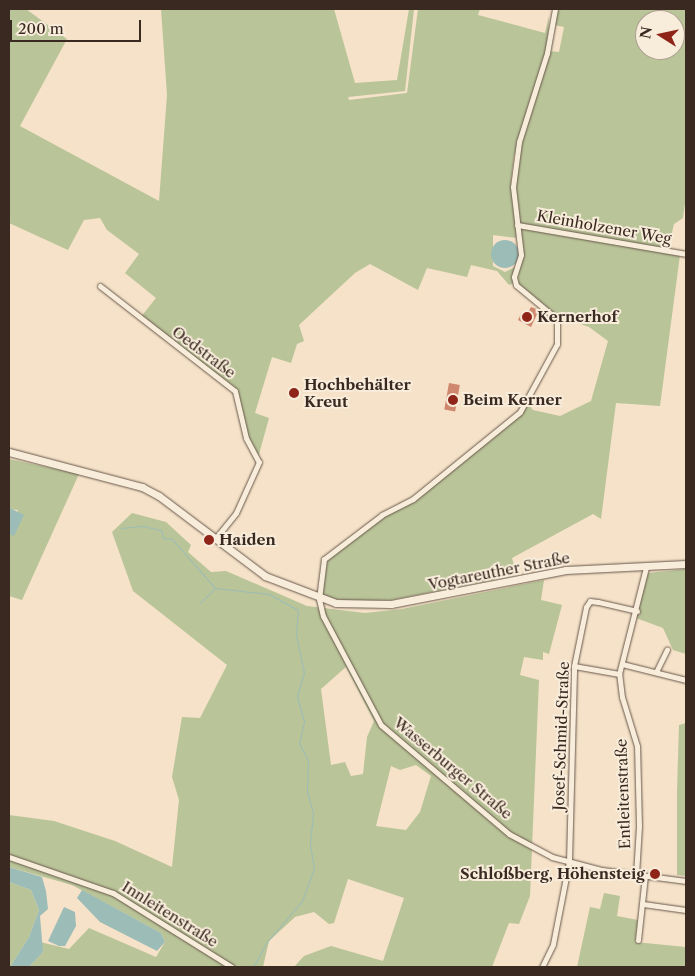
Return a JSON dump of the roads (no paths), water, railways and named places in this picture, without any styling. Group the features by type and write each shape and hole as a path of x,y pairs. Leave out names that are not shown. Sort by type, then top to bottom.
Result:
{"main road":[{"path":"9,452 142,487 216,538 265,576 318,599"},
{"name":"Vogtareuther Straße","path":"318,599 359,606 391,604 566,570 686,564"}],"street":[{"path":"318,599 324,559 382,515 413,499 520,412 557,344 557,319 516,286 514,277 520,255 514,166 547,53 555,9"},
{"name":"Kleinholzener Weg","path":"517,225 686,254"},
{"name":"Oedstraße","path":"100,286 236,391 246,438 259,462 236,513 216,538"},
{"name":"Entleitenstraße","path":"636,875 639,826 637,746 622,697 619,674 637,611 646,567"},
{"name":"Wasserburger Straße","path":"318,599 322,616 375,716 386,730 509,834 536,850 569,862 636,875 686,881"},
{"name":"Josef-Schmid-Straße","path":"542,967 553,944 569,862 574,666 590,601 637,611"},
{"path":"656,672 667,649"},
{"path":"622,664 686,680"},
{"path":"574,666 619,674"},
{"name":"Innleitenstraße","path":"9,857 114,893 232,967"},
{"path":"638,940 645,876"},
{"path":"643,904 686,910"}],"water":[{"path":"505,240 515,244 519,254 515,264 505,268 495,264 491,254 495,244"},
{"path":"10,508 24,515 14,536 9,534"},
{"path":"9,867 42,877 46,891 48,909 40,916 43,952 29,967 10,967 29,937 39,910 31,890 9,882"},
{"path":"82,890 161,933 165,942 157,951 100,922 77,898"},
{"path":"64,907 75,912 76,926 65,946 59,946 48,941"}],"waterway":[{"path":"121,528 143,526 161,530 163,538 172,539 215,588 269,594 298,610 296,635 304,672 297,697 304,722 299,743 308,761 307,791 313,814 310,844 314,868 302,901 266,943 253,967"},
{"path":"200,603 214,589"}],"place":[{"name":"Kernerhof","path":"527,317"},
{"name":"Hochbehälter Kreut","path":"294,393"},
{"name":"Beim Kerner","path":"453,400"},
{"name":"Haiden","path":"209,540"},
{"name":"Schloßberg, Höhensteig","path":"655,874"}]}
